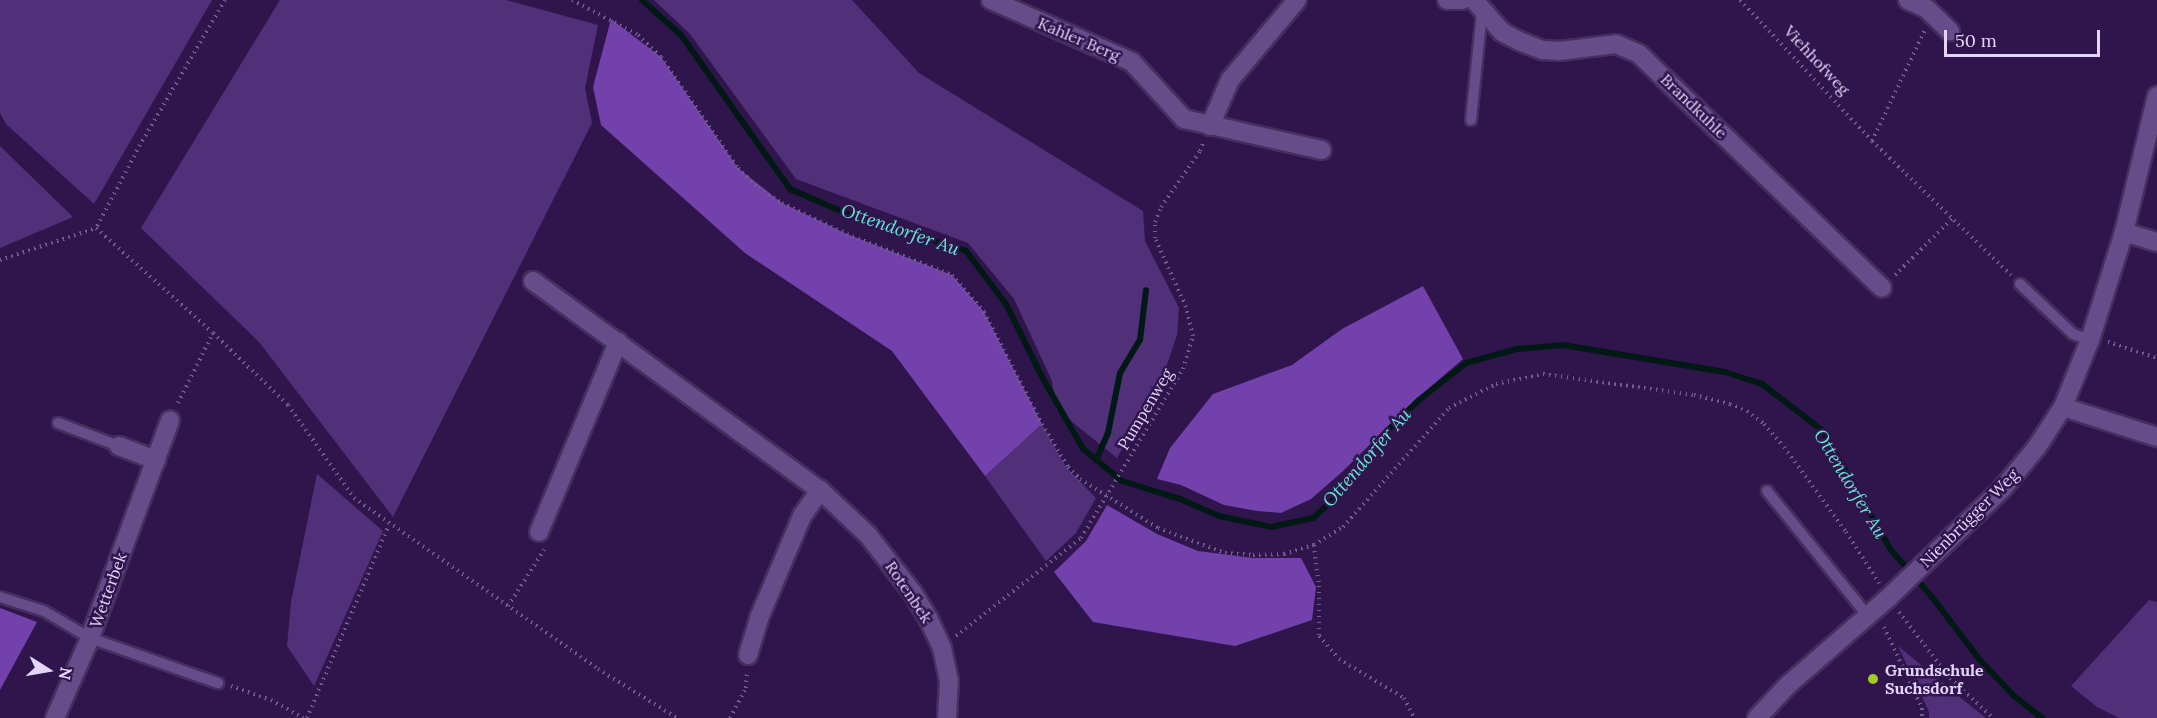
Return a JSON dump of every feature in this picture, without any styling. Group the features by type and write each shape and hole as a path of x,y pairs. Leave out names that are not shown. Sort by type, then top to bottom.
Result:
{"street":[{"path":"1210,126 1230,80 1297,0"},
{"path":"1447,0 1462,0"},
{"path":"1908,0 1927,9 1950,31"},
{"name":"Kahler Berg","path":"992,1 1132,62 1184,119 1322,150"},
{"name":"Brandkuhle","path":"1478,6 1502,32 1519,42 1543,50 1560,51 1616,44 1639,54 1882,288"},
{"name":"Nienbrügger Weg","path":"1757,718 1788,685 1871,614 2003,488 2037,447 2063,407 2090,340 2124,232 2157,96"},
{"path":"2124,232 2157,242"},
{"name":"Rotenbek","path":"533,281 820,490 868,535 913,593 942,648 949,680 947,718"},
{"path":"539,532 618,342"},
{"path":"2063,407 2157,437"},
{"name":"Wetterbek","path":"55,718 90,638 170,420"},
{"path":"118,446 156,460"},
{"path":"748,655 759,618 802,516 820,490"}],"lane":[{"path":"1471,120 1478,6"},
{"path":"2020,284 2073,334 2090,340"},
{"path":"58,423 118,446"},
{"path":"1767,491 1871,614"},
{"path":"0,597 44,611 90,638 218,683"}],"path":[{"path":"0,260 96,228 140,145 225,0"},
{"path":"572,0 638,35 661,57 738,168 758,188 782,203 847,234 952,275 984,312 1041,424 1068,466 1080,479 1158,528 1225,553 1284,554 1314,545 1343,527 1449,408 1496,384 1543,374 1694,395 1747,411 1764,424 1791,455 1846,532 1888,598 1950,678 1993,718"},
{"name":"Viehhofweg","path":"1740,0 1872,141 2020,284"},
{"path":"1872,141 1925,30 1927,9"},
{"name":"Pumpenweg","path":"942,648 1081,538 1183,369 1193,336 1186,307 1155,238 1155,222 1161,207 1200,152 1210,126"},
{"path":"1882,288 1952,219"},
{"path":"96,228 213,333 288,405 354,498 389,525 598,669 677,718"},
{"path":"170,420 213,333"},
{"path":"2090,340 2111,343 2157,358"},
{"path":"307,718 389,525"},
{"path":"508,606 545,550 539,532"},
{"path":"1314,545 1319,586 1319,636 1339,660 1404,698 1414,718"},
{"path":"1871,614 1884,627 1922,708 1922,718"},
{"path":"730,718 746,688 748,655"},
{"path":"218,683 272,699 303,718"}],"shaded area":[{"path":"0,0 212,0 94,204 6,124 0,113"},
{"path":"280,0 506,0 598,25 585,88 592,123 393,517 259,342 141,228"},
{"path":"654,0 852,0 919,73 1143,211 1145,241 1179,308 1177,335 1165,370 1117,458 1056,409 1052,381 1014,299 968,243 796,179 690,34"},
{"path":"611,19 661,57 738,168 782,203 847,234 952,275 984,312 1042,424 985,476 892,351 745,253 601,125 593,87"},
{"path":"0,146 73,217 0,248"},
{"path":"1423,286 1463,359 1415,400 1342,472 1311,499 1281,513 1257,511 1224,505 1181,485 1157,479 1170,448 1213,394 1292,365 1342,329"},
{"path":"1042,424 1066,467 1096,498 1076,533 1046,561 985,476"},
{"path":"317,474 383,531 314,686 287,646 291,602"},
{"path":"1107,505 1157,534 1198,551 1253,558 1301,558 1316,587 1312,620 1235,646 1093,622 1054,572 1086,541"},
{"path":"2149,600 2157,602 2157,718 2119,718 2097,707 2071,686"},
{"path":"0,608 37,622 0,690"},
{"path":"1898,646 1986,718 1929,718 1929,712"}],"waterway":[{"name":"Ottendorfer Au","path":"642,0 681,35 790,189 859,219 890,226 966,251 1006,304 1042,377 1083,449 1122,481 1180,499 1219,516 1271,527 1313,518 1345,489 1380,438 1419,400 1466,363 1517,349 1563,345 1725,372 1762,384 1822,430 1891,550 1932,597 1979,659 2014,696 2042,718"},
{"path":"1096,460 1108,433 1120,373 1140,340 1146,290"}],"place":[{"name":"Grundschule Suchsdorf","path":"1873,679"}]}
